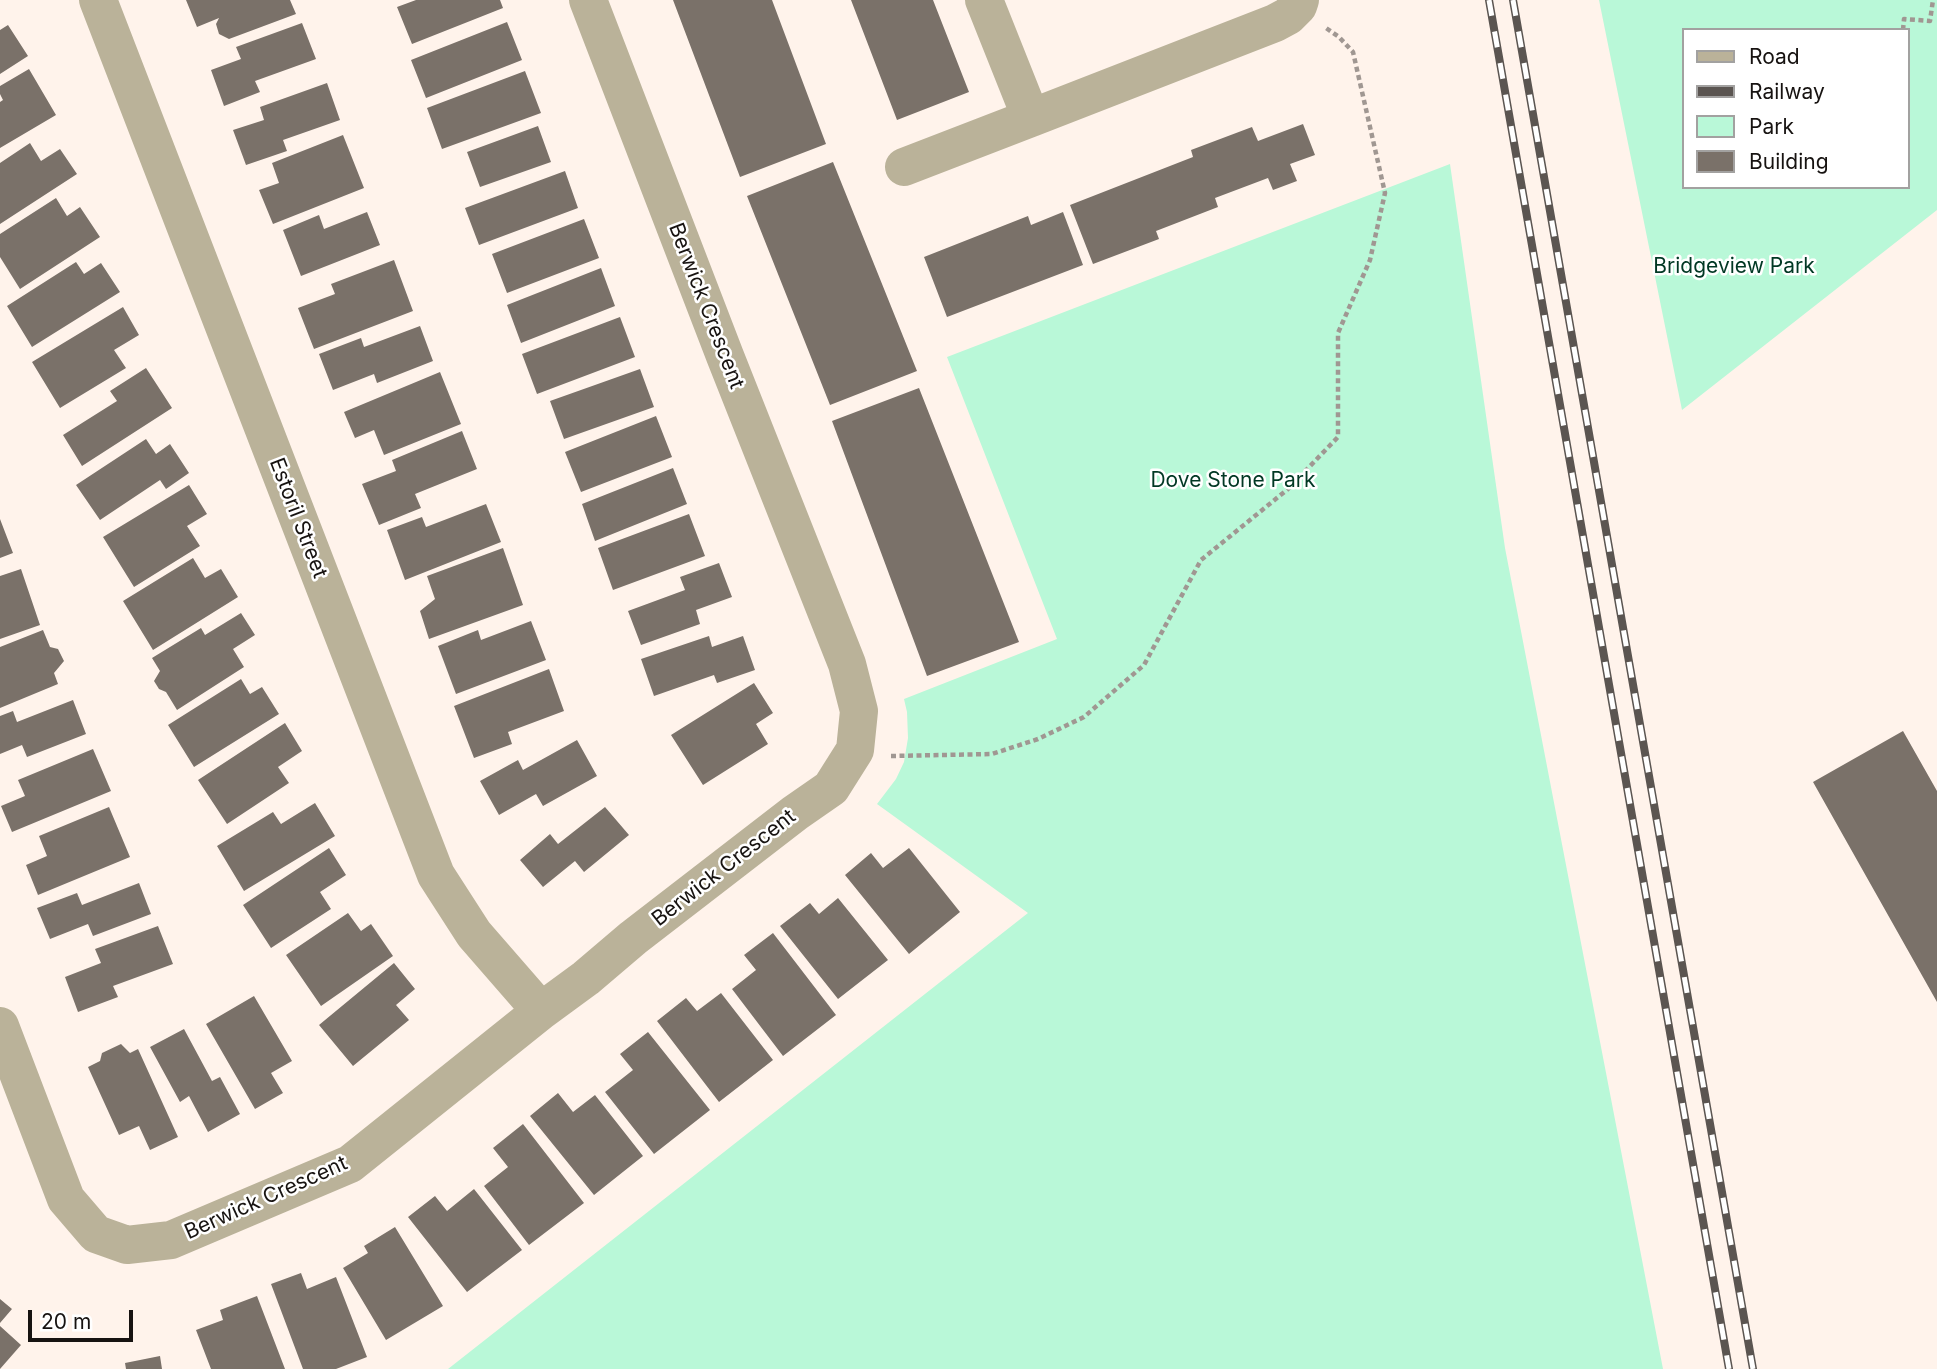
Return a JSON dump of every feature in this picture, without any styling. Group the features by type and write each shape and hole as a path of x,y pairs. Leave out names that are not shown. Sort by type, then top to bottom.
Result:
{"street":[{"name":"Estoril Street","path":"98,0 436,875 474,934 541,1011"},
{"name":"Berwick Crescent","path":"0,1026 66,1199 96,1234 127,1245 171,1240 350,1164 633,938 831,788 855,750 859,711 848,664 725,356 588,0"},
{"path":"984,0 1031,118"},
{"path":"904,167 1275,23 1288,16 1299,3"}],"path":[{"path":"1903,28 1904,19 1930,21 1933,0"},
{"path":"855,750 897,757 992,754 1038,739 1084,717 1144,665 1201,560 1288,489 1338,437 1338,333 1370,260 1385,193 1353,52 1299,3"}],"green space":[{"name":"Bridgeview Park","path":"1599,0 1937,0 1937,210 1682,410"},
{"name":"Dove Stone Park","path":"1450,164 1505,548 1663,1369 448,1369 1028,913 877,804 896,779 904,762 908,738 904,699 1057,639 947,357"}],"building":[{"path":"186,0 290,0 296,14 229,39 219,34 216,24 219,18 197,27"},
{"path":"416,0 500,0 503,8 412,44 397,7"},
{"path":"673,0 772,0 826,144 740,177"},
{"path":"851,0 933,0 969,92 897,120"},
{"path":"507,22 522,60 426,98 411,60"},
{"path":"302,23 316,59 255,81 260,92 224,106 211,70 241,59 236,47"},
{"path":"8,25 28,56 0,74 0,30"},
{"path":"29,69 56,115 0,148 0,102 3,100 0,86"},
{"path":"525,71 541,113 442,149 427,108"},
{"path":"327,83 340,120 283,140 287,151 246,165 233,130 264,120 260,107"},
{"path":"1303,124 1315,155 1290,164 1297,181 1273,190 1268,178 1215,198 1218,207 1156,231 1159,239 1093,264 1070,205 1193,157 1191,150 1252,127 1258,141"},
{"path":"538,126 551,162 480,187 467,152"},
{"path":"343,135 364,188 273,224 259,190 279,183 272,163"},
{"path":"30,143 41,161 60,149 77,174 0,224 0,163"},
{"path":"833,162 917,371 830,405 747,196"},
{"path":"565,171 578,208 479,245 465,208"},
{"path":"56,198 67,216 80,207 100,237 20,289 0,257 0,234"},
{"path":"367,212 380,245 301,276 283,230 319,215 324,229"},
{"path":"1063,212 1083,265 947,317 924,257 1028,216 1031,225"},
{"path":"584,219 599,258 507,293 492,254"},
{"path":"394,260 413,311 314,349 298,308 335,294 331,284"},
{"path":"76,262 84,274 101,263 120,292 32,347 7,306"},
{"path":"601,268 615,306 521,343 507,305"},
{"path":"123,307 139,335 114,350 126,368 60,408 32,362"},
{"path":"620,317 635,357 537,394 522,354"},
{"path":"420,326 433,361 377,383 374,374 333,390 319,354 361,338 364,347"},
{"path":"146,368 172,408 82,466 63,435 117,401 110,391"},
{"path":"640,369 654,407 564,439 550,401"},
{"path":"440,372 461,424 384,455 374,430 355,438 344,412"},
{"path":"919,388 1019,642 927,676 832,421"},
{"path":"656,416 672,457 581,492 565,452"},
{"path":"462,431 477,469 415,494 421,508 379,525 362,484 396,471 392,460"},
{"path":"146,439 156,454 170,444 189,473 166,489 160,480 100,520 76,485"},
{"path":"673,468 687,504 595,541 582,504"},
{"path":"189,485 207,514 187,526 200,546 134,587 103,537"},
{"path":"486,504 501,542 405,580 387,530 422,517 426,527"},
{"path":"689,514 705,556 613,590 598,548"},
{"path":"0,519 13,553 0,558"},
{"path":"503,548 523,605 429,639 420,611 435,599 427,576"},
{"path":"193,558 205,578 221,569 238,597 153,650 123,601"},
{"path":"719,563 732,597 696,610 700,624 641,645 628,611 685,590 680,577"},
{"path":"21,569 40,625 0,639 0,576"},
{"path":"241,613 255,635 233,649 244,667 177,710 166,692 159,689 154,681 160,671 152,658 201,628 205,635"},
{"path":"531,621 546,660 456,694 438,646 478,630 481,640"},
{"path":"43,630 50,647 58,649 64,661 54,673 58,684 0,708 0,647"},
{"path":"709,636 712,647 743,636 755,670 717,683 714,675 654,696 641,659"},
{"path":"549,669 564,711 508,732 512,744 474,758 454,706"},
{"path":"241,679 250,694 262,687 279,714 194,767 168,725"},
{"path":"754,683 773,713 756,724 768,744 703,785 671,735"},
{"path":"73,700 86,734 27,757 22,745 0,754 0,716 13,711 17,722"},
{"path":"285,723 302,751 278,767 289,783 227,824 198,780"},
{"path":"1903,731 1937,791 1937,1002 1813,782"},
{"path":"577,740 597,776 543,806 536,794 499,815 480,781 518,760 523,770"},
{"path":"93,749 111,791 12,832 1,806 25,796 18,780"},
{"path":"315,803 335,836 244,891 217,846 273,812 281,824"},
{"path":"109,807 130,857 38,895 26,865 47,856 39,836"},
{"path":"605,807 629,835 584,872 575,861 543,887 520,860 550,834 558,844"},
{"path":"329,848 346,875 320,892 331,909 271,948 243,905"},
{"path":"909,848 960,912 909,954 845,875 871,853 883,868"},
{"path":"139,883 151,914 93,936 88,924 50,939 37,908 77,893 82,905"},
{"path":"838,898 888,960 838,999 780,926 810,903 819,914"},
{"path":"348,913 361,931 371,924 393,956 321,1006 286,955"},
{"path":"158,926 173,964 113,986 118,997 78,1012 65,977 101,963 95,949"},
{"path":"773,933 836,1015 783,1056 732,989 756,970 744,955"},
{"path":"394,963 415,989 396,1005 409,1020 353,1066 319,1025"},
{"path":"721,993 773,1060 719,1102 657,1021 686,998 697,1011"},
{"path":"254,996 292,1061 271,1073 283,1093 255,1109 206,1024"},
{"path":"184,1029 212,1081 220,1077 240,1114 208,1132 189,1096 180,1102 150,1047"},
{"path":"648,1032 710,1110 654,1154 605,1092 633,1070 620,1054"},
{"path":"121,1044 130,1053 138,1049 178,1137 150,1150 139,1126 119,1135 88,1067 100,1061 102,1053"},
{"path":"558,1093 573,1112 595,1095 643,1156 594,1195 530,1116"},
{"path":"523,1124 584,1203 529,1245 484,1186 508,1167 493,1148"},
{"path":"474,1189 522,1250 467,1292 408,1217 435,1196 447,1211"},
{"path":"395,1227 443,1306 386,1340 343,1268 368,1253 364,1246"},
{"path":"301,1273 307,1289 336,1277 367,1357 336,1369 303,1369 271,1284"},
{"path":"257,1296 285,1369 211,1369 196,1330 223,1320 220,1310"},
{"path":"0,1299 12,1309 0,1323"},
{"path":"0,1326 21,1345 0,1369"},
{"path":"160,1356 162,1369 126,1369 125,1363"}],"railway":[{"path":"1489,0 1729,1369"},
{"path":"1513,0 1753,1369"}]}
